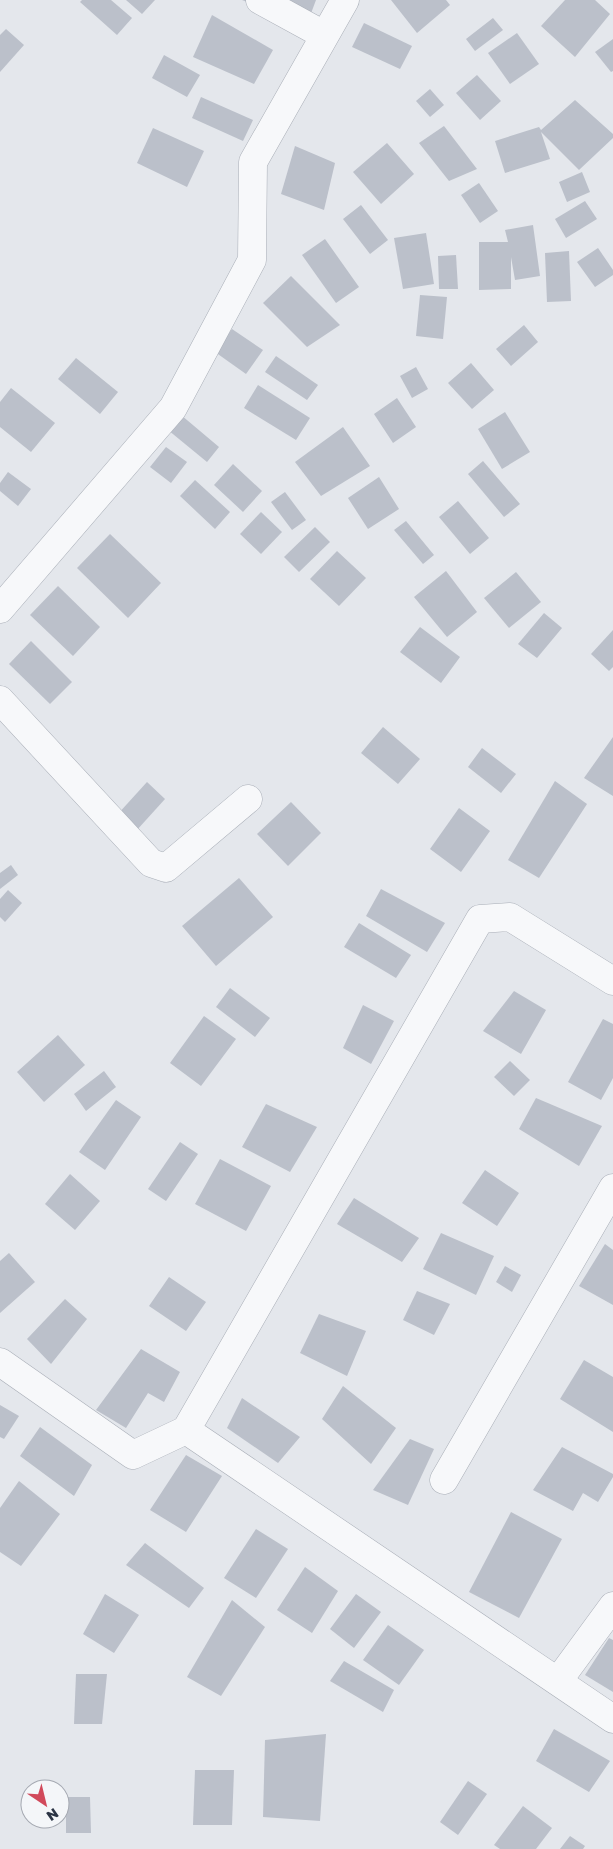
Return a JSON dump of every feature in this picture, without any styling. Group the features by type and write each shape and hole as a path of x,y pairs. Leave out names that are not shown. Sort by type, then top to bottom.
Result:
{"street":[{"path":"260,0 324,35"},
{"path":"0,609 173,408 252,260 253,162 345,0"},
{"path":"0,700 150,863 166,868 248,800"},
{"path":"0,1362 134,1455 186,1430 480,919 510,917 613,980"},
{"path":"444,1480 613,1188"},
{"path":"186,1430 613,1719"},
{"path":"558,1681 613,1606"}],"building":[{"path":"82,0 111,0 132,18 117,35 80,2"},
{"path":"126,0 155,0 142,14"},
{"path":"242,0 316,0 307,24"},
{"path":"391,0 446,0 450,5 417,33"},
{"path":"565,0 595,0 610,14 575,57 541,26"},
{"path":"212,15 273,50 254,84 193,57"},
{"path":"493,18 503,30 475,51 466,39"},
{"path":"364,23 412,46 400,69 352,47"},
{"path":"6,29 24,45 0,72 0,35"},
{"path":"517,33 539,64 510,84 488,53"},
{"path":"613,39 613,71 611,72 595,52"},
{"path":"164,55 200,75 187,97 152,78"},
{"path":"477,75 501,101 480,120 456,93"},
{"path":"430,89 444,105 430,117 416,101"},
{"path":"201,97 253,120 243,141 192,118"},
{"path":"575,100 613,134 613,138 579,170 541,132 550,159 505,173 495,141 539,127 541,130"},
{"path":"444,126 477,169 449,181 419,143"},
{"path":"153,128 204,151 187,187 137,163"},
{"path":"387,143 414,174 381,204 353,172"},
{"path":"295,146 335,163 324,210 281,194"},
{"path":"582,172 590,192 567,202 559,182"},
{"path":"479,183 498,211 480,223 461,195"},
{"path":"585,201 597,219 566,238 555,219"},
{"path":"361,205 388,240 370,254 343,219"},
{"path":"533,225 540,276 515,280 511,257 511,289 479,290 479,242 508,242 505,230"},
{"path":"426,233 434,284 403,289 394,238"},
{"path":"325,239 359,287 336,303 302,255"},
{"path":"598,248 613,270 613,275 595,287 577,262"},
{"path":"569,251 571,301 547,302 545,253"},
{"path":"456,255 458,289 439,289 438,256"},
{"path":"291,276 340,325 307,347 263,303"},
{"path":"420,295 447,297 443,339 416,336"},
{"path":"524,325 538,342 511,366 496,349"},
{"path":"232,329 263,350 246,374 215,352"},
{"path":"276,356 318,385 307,400 265,372"},
{"path":"76,358 118,392 100,414 58,379"},
{"path":"471,363 494,390 472,409 448,383"},
{"path":"416,367 428,389 412,398 400,376"},
{"path":"258,385 310,418 296,440 244,408"},
{"path":"11,388 55,423 31,452 0,427 0,402"},
{"path":"397,398 416,427 393,443 374,414"},
{"path":"505,412 530,452 502,469 478,429"},
{"path":"181,415 219,447 207,462 168,430"},
{"path":"343,427 370,466 321,496 295,462"},
{"path":"166,447 187,462 171,483 150,467"},
{"path":"483,461 520,504 504,517 468,474"},
{"path":"233,464 262,491 243,512 214,485"},
{"path":"8,472 31,489 18,506 0,491 0,483"},
{"path":"379,477 399,509 368,529 348,498"},
{"path":"195,480 230,512 215,529 180,496"},
{"path":"285,492 306,520 292,530 271,502"},
{"path":"458,501 489,538 470,554 439,517"},
{"path":"261,512 282,532 261,554 240,534"},
{"path":"406,521 434,555 423,564 394,530"},
{"path":"315,527 330,542 299,572 284,557"},
{"path":"110,534 161,583 128,618 77,568"},
{"path":"337,551 366,578 339,606 310,579"},
{"path":"446,571 477,612 447,637 414,597"},
{"path":"516,572 541,602 509,628 484,598"},
{"path":"58,586 100,627 73,656 30,615"},
{"path":"544,613 562,628 537,658 518,644"},
{"path":"420,627 460,657 441,683 400,652"},
{"path":"613,630 613,667 609,671 591,654"},
{"path":"31,641 72,682 50,704 9,664"},
{"path":"383,727 420,759 398,784 361,753"},
{"path":"613,737 613,796 584,778"},
{"path":"482,748 516,774 501,793 468,767"},
{"path":"555,781 587,804 539,878 508,860"},
{"path":"147,782 165,799 136,831 117,815"},
{"path":"291,802 321,833 288,866 257,834"},
{"path":"459,808 490,831 461,872 430,849"},
{"path":"11,865 18,875 0,889 0,873"},
{"path":"239,878 273,917 216,966 182,926"},
{"path":"381,889 445,923 427,952 366,916"},
{"path":"8,890 22,903 5,922 0,917 0,899"},
{"path":"359,923 411,955 396,978 344,947"},
{"path":"230,988 270,1018 255,1037 216,1007"},
{"path":"514,991 546,1010 521,1054 483,1031"},
{"path":"363,1005 394,1021 371,1064 343,1048"},
{"path":"204,1016 236,1039 201,1086 170,1063"},
{"path":"603,1019 613,1024 613,1078 601,1100 568,1082"},
{"path":"58,1035 85,1065 44,1102 17,1072"},
{"path":"510,1061 530,1080 514,1096 494,1077"},
{"path":"104,1071 116,1087 86,1111 74,1094"},
{"path":"536,1098 602,1126 579,1166 519,1129"},
{"path":"116,1100 141,1117 105,1170 79,1152"},
{"path":"266,1104 317,1127 290,1172 242,1147"},
{"path":"180,1142 198,1154 166,1201 148,1189"},
{"path":"220,1159 271,1186 246,1231 195,1204"},
{"path":"485,1170 519,1193 497,1226 462,1203"},
{"path":"70,1174 100,1201 75,1230 45,1204"},
{"path":"354,1198 419,1238 402,1262 337,1224"},
{"path":"441,1233 494,1256 476,1295 423,1269"},
{"path":"605,1244 613,1250 613,1305 579,1286"},
{"path":"9,1253 35,1282 0,1313 0,1261"},
{"path":"505,1266 521,1275 512,1292 496,1282"},
{"path":"169,1277 206,1302 186,1331 149,1306"},
{"path":"417,1291 450,1304 434,1335 403,1320"},
{"path":"65,1299 87,1319 51,1364 27,1339"},
{"path":"319,1314 366,1331 347,1376 300,1353"},
{"path":"141,1349 180,1372 164,1402 148,1393 126,1428 96,1410"},
{"path":"584,1360 613,1377 613,1432 560,1399"},
{"path":"343,1386 396,1428 371,1464 322,1419"},
{"path":"242,1398 300,1437 278,1463 227,1428"},
{"path":"0,1405 19,1416 4,1439 0,1437"},
{"path":"40,1427 92,1465 74,1496 20,1456"},
{"path":"410,1439 434,1449 408,1505 373,1490"},
{"path":"562,1447 613,1474 598,1502 583,1493 573,1511 533,1490"},
{"path":"186,1455 222,1476 186,1532 150,1510"},
{"path":"19,1481 60,1514 21,1566 0,1552 0,1508"},
{"path":"511,1512 562,1539 519,1618 469,1592"},
{"path":"256,1529 288,1549 256,1598 224,1578"},
{"path":"145,1543 204,1588 189,1608 126,1565"},
{"path":"305,1567 338,1591 312,1633 277,1610"},
{"path":"105,1594 139,1615 114,1653 83,1634"},
{"path":"356,1594 381,1612 354,1648 330,1629"},
{"path":"232,1600 265,1627 221,1696 187,1677"},
{"path":"388,1625 424,1650 399,1685 363,1660"},
{"path":"609,1638 613,1640 613,1692 585,1675"},
{"path":"344,1661 394,1690 383,1712 330,1681"},
{"path":"76,1674 107,1674 102,1724 74,1724"},
{"path":"554,1729 610,1761 589,1792 536,1761"},
{"path":"326,1734 320,1821 263,1817 265,1740"},
{"path":"195,1770 234,1770 232,1825 193,1825"},
{"path":"468,1781 487,1794 458,1835 440,1822"},
{"path":"70,1797 90,1797 91,1833 66,1833 66,1829 70,1829"},
{"path":"523,1806 552,1828 536,1849 500,1849 494,1845"},
{"path":"570,1836 585,1846 583,1849 560,1849"}]}
